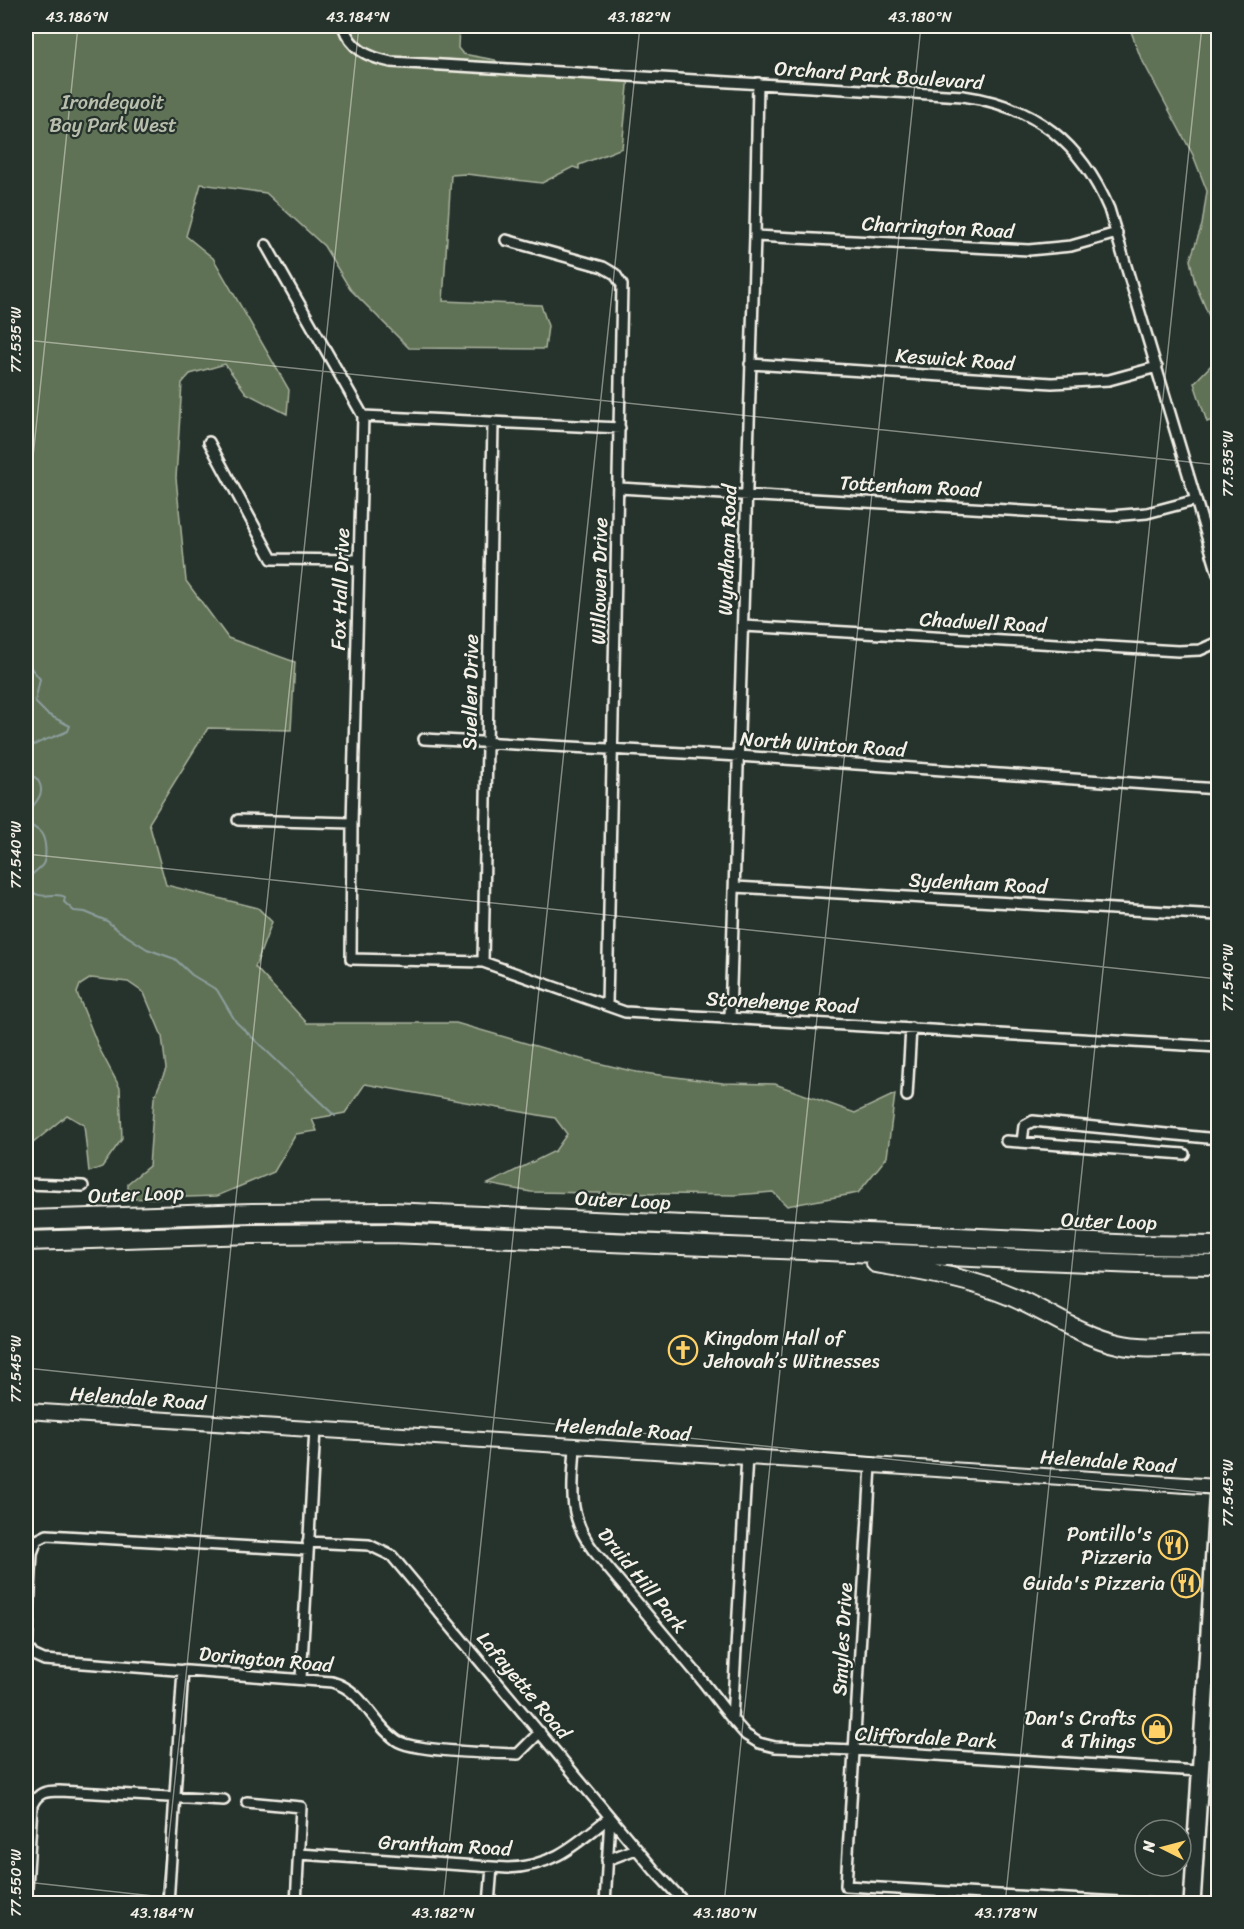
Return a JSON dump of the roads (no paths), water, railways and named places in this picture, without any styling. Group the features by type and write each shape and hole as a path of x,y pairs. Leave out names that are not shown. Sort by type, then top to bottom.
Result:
{"highway":[{"name":"Outer Loop","path":"26,1220 252,1213 397,1212 1218,1246"},
{"path":"26,1242 253,1234 391,1233 1189,1266 1218,1265"},
{"path":"803,1250 936,1273 977,1283 1014,1297 1086,1333 1117,1344 1143,1347 1194,1344 1218,1346"}],"main road":[{"path":"1192,1904 1218,1487"}],"street":[{"name":"Orchard Park Boulevard","path":"343,26 347,38 364,54 391,62 963,96 983,99 1018,110 1054,132 1081,157 1100,188 1117,233 1218,574"},
{"name":"Wyndham Road","path":"730,1017 758,83"},
{"name":"Charrington Road","path":"755,236 1029,250 1071,246 1117,233"},
{"name":"Willowen Drive","path":"506,240 610,270 619,279 623,294 607,1005"},
{"path":"266,245 363,416 620,428"},
{"name":"Keswick Road","path":"750,364 1062,383 1109,380 1157,367"},
{"name":"Fox Hall Drive","path":"351,959 352,823 363,416"},
{"name":"Suellen Drive","path":"483,962 493,422"},
{"path":"209,442 272,559 359,560"},
{"name":"Tottenham Road","path":"619,488 1111,516 1147,513 1196,500"},
{"name":"Chadwell Road","path":"743,626 1178,651 1200,650 1218,642"},
{"name":"North Winton Road","path":"424,739 739,756 1218,789"},
{"path":"238,820 352,823"},
{"name":"Sydenham Road","path":"735,887 1218,915"},
{"name":"Stonehenge Road","path":"351,959 483,962 625,1012 1218,1047"},
{"path":"907,1096 911,1028"},
{"path":"1022,1142 1024,1126 1033,1121 1218,1139"},
{"path":"1006,1141 1181,1154 1180,1137"},
{"path":"26,1184 83,1186"},
{"name":"Helendale Road","path":"26,1411 1218,1487"},
{"path":"301,1679 315,1429"},
{"name":"Druid Hill Park","path":"575,1446 573,1508 580,1531 593,1550 732,1719"},
{"path":"732,1719 747,1456"},
{"name":"Smyles Drive","path":"871,1466 846,1886 1154,1904"},
{"name":"Lafayette Road","path":"27,1579 34,1546 41,1537 52,1534 308,1546 369,1545 392,1556 636,1849 686,1904"},
{"name":"Dorington Road","path":"27,1579 26,1642 29,1652 38,1659 332,1682 349,1688 394,1739 413,1747 518,1754 540,1732"},
{"path":"168,1904 183,1670"},
{"name":"Cliffordale Park","path":"732,1719 746,1735 766,1746 1199,1772"},
{"path":"26,1904 31,1813 32,1804 38,1795 44,1792 59,1791 224,1800"},
{"path":"248,1802 301,1807 296,1904"},
{"path":"604,1904 610,1817"},
{"name":"Grantham Road","path":"299,1854 492,1867 528,1867 546,1862 566,1852 610,1817"},
{"path":"607,1860 636,1849"},
{"path":"489,1904 492,1867"}],"waterway":[{"path":"26,644 26,649"},
{"path":"26,662 40,679 35,702 47,714 70,726 68,731 26,750"},
{"path":"26,771 37,779 40,786 41,792 28,815 28,820 41,833 45,848 43,864 29,878 28,885 31,890 38,895 65,897 64,902 74,911 85,912 107,921 147,949 175,959 192,975 217,990 236,1022 335,1116"}],"place":[{"name":"Kingdom Hall of Jehovah’s Witnesses","path":"683,1350"},
{"name":"Pontillo's Pizzeria","path":"1173,1545"},
{"name":"Guida's Pizzeria","path":"1186,1583"},
{"name":"Dan's Crafts & Things","path":"1157,1729"}],"park label":[{"name":"Irondequoit Bay Park West","path":"113,114"}]}
